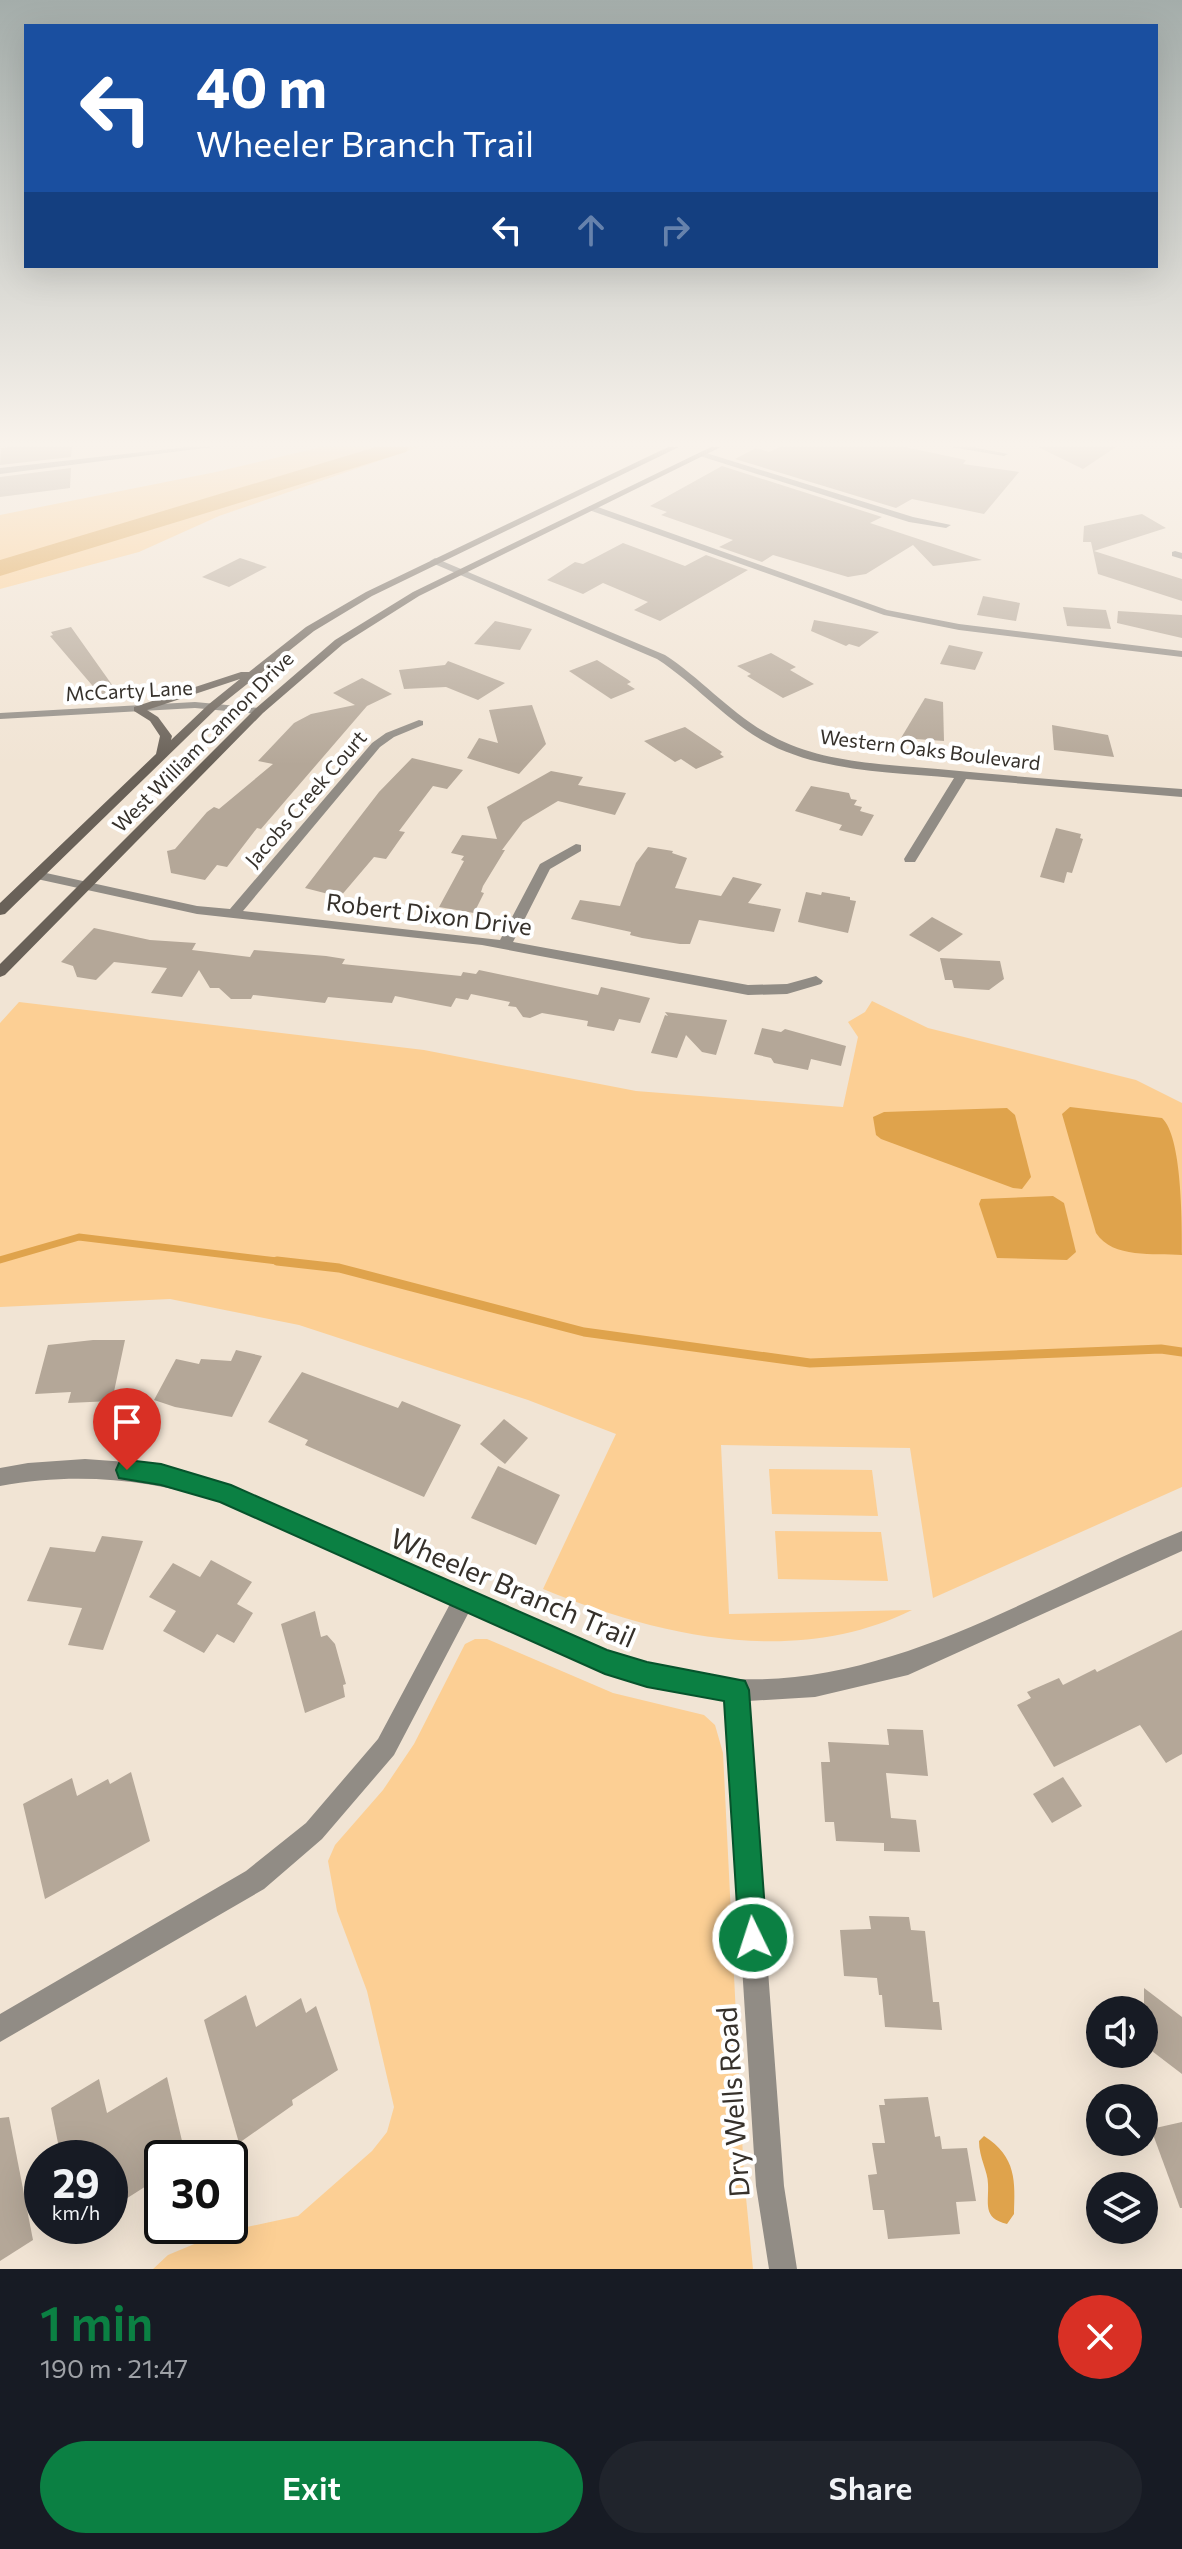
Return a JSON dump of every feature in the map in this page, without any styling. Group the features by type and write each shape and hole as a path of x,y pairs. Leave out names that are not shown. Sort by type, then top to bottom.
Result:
{"main road":[{"name":"West William Cannon Drive","path":"0,911 213,706 254,671 335,614 452,553"},
{"name":"West William Cannon Drive","path":"0,972 301,672 353,632 500,553"},
{"path":"138,709 254,671"},
{"path":"138,709 154,719 166,736 160,760"}],"street":[{"path":"718,553 884,612 928,624 973,632 1129,646 1182,654"},
{"name":"Western Oaks Boulevard","path":"435,561 661,657 689,673 760,735 783,746 846,761 962,775 1182,793"},
{"name":"McCarty Lane","path":"0,716 213,706 259,711"},
{"name":"Jacobs Creek Court","path":"232,915 376,745 390,735 419,723"},
{"path":"910,859 962,775"},
{"path":"505,944 545,867 576,848"},
{"name":"Robert Dixon Drive","path":"37,875 197,910 505,944 748,990 787,989 816,981"},
{"name":"Wheeler Branch Trail","path":"0,1477 90,1468 161,1474 190,1482 223,1492 605,1662 647,1674 736,1690 815,1686 908,1664 1182,1541"},
{"path":"0,2029 255,1880 314,1831 386,1747 464,1600"},
{"name":"Dry Wells Road","path":"736,1690 770,2186 783,2269"}],"shaded area":[{"path":"0,553 136,553 0,589"},
{"path":"872,1001 928,1028 1136,1080 1182,1103 1182,1487 933,1598 910,1448 721,1445 729,1614 912,1610 867,1628 821,1638 774,1641 727,1639 679,1632 633,1620 543,1589 616,1434 528,1400 299,1325 170,1299 0,1307 0,1023 19,1002 424,1050 636,1091 843,1107 858,1037 848,1022 865,1012"},
{"path":"1070,1107 1162,1118 1174,1142 1177,1160 1182,1255 1123,1251 1103,1241 1096,1233 1062,1114"},
{"path":"1007,1108 1015,1115 1031,1177 1022,1189 881,1139 876,1135 873,1117 884,1112"},
{"path":"1053,1196 1064,1203 1076,1252 1067,1260 997,1258 979,1204 981,1199"},
{"path":"769,1469 872,1470 878,1516 772,1514"},
{"path":"775,1531 881,1532 888,1581 778,1579"},
{"path":"475,1639 487,1639 613,1693 704,1715 715,1725 723,1753 744,2177 753,2269 153,2269 168,2255 194,2244 248,2244 248,2227 298,2216 372,2151 387,2132 394,2107 367,1991 337,1911 328,1861 335,1845 383,1790 414,1744 465,1644"},
{"path":"984,2136 1003,2153 1012,2171 1014,2214 1007,2224 994,2218 988,2209 988,2179 979,2141"}],"building":[{"path":"604,553 650,553 685,566 706,555 748,570 660,621 634,610 648,602 603,583 583,594 547,580 575,562 583,564"},
{"path":"736,553 900,553 866,574 848,577 773,555 762,562"},
{"path":"921,553 960,553 982,560 933,566"},
{"path":"1093,553 1182,579 1182,601 1098,574"},
{"path":"240,558 267,567 229,587 202,577"},
{"path":"983,596 1020,603 1016,621 977,615"},
{"path":"1063,607 1106,610 1111,629 1067,626"},
{"path":"1118,611 1182,615 1182,638 1117,623"},
{"path":"814,620 879,632 859,647 846,646 811,631"},
{"path":"495,621 532,629 520,650 474,644"},
{"path":"71,627 115,689 103,698 50,636 53,635 51,632"},
{"path":"949,645 983,652 975,670 940,664"},
{"path":"771,653 796,667 790,670 814,684 783,698 747,676 751,674 737,666"},
{"path":"597,660 631,682 627,684 635,689 611,699 569,671"},
{"path":"448,661 505,683 478,700 446,687 404,689 399,670 445,665"},
{"path":"362,678 392,694 367,706 261,829 257,828 227,867 217,865 205,880 171,873 167,851 175,849 207,812 214,807 219,809 273,764 258,761 294,723 311,714 355,705 333,693"},
{"path":"925,698 943,702 944,741 901,738"},
{"path":"532,705 546,744 519,774 467,758 479,738 498,743 489,710"},
{"path":"1052,725 1108,735 1114,757 1054,750"},
{"path":"685,727 722,752 720,754 724,757 696,769 681,759 675,762 644,741"},
{"path":"412,758 463,770 447,789 433,786 399,831 405,832 386,859 374,857 340,897 305,888 379,792"},
{"path":"551,771 583,777 578,785 626,793 615,815 558,801 523,822 502,850 505,850 483,886 481,892 484,893 474,913 439,907 464,861 461,860 464,856 451,853 462,835 497,839 487,807"},
{"path":"811,786 849,793 851,799 857,800 854,805 862,807 860,811 874,815 862,836 839,830 842,825 795,811"},
{"path":"1056,828 1081,834 1080,838 1083,839 1072,873 1067,872 1064,883 1040,877"},
{"path":"648,847 673,851 687,858 675,888 721,896 733,877 762,884 748,903 781,909 774,932 699,920 690,944 680,944 642,938 630,935 631,932 571,919 580,900 620,906 636,863"},
{"path":"806,892 850,897 850,900 856,901 848,933 798,922"},
{"path":"932,917 963,934 939,952 909,935"},
{"path":"94,928 150,940 196,943 192,950 250,957 254,950 326,956 345,959 342,964 461,976 463,972 476,974 479,970 598,995 601,987 650,998 640,1023 619,1019 614,1031 587,1026 588,1021 542,1013 530,1018 523,1017 516,1007 508,1006 510,1002 471,994 468,1000 456,998 451,1007 395,996 392,1003 328,997 325,1003 253,995 251,999 231,999 219,988 210,988 199,970 182,997 151,993 167,968 114,962 96,980 77,977 73,966 61,962"},
{"path":"940,958 1000,961 1004,979 989,990 954,988 952,980 945,980"},
{"path":"665,1012 727,1020 716,1055 702,1052 686,1035 677,1058 651,1053 665,1015 668,1016"},
{"path":"762,1028 781,1032 785,1029 846,1046 841,1066 811,1059 808,1070 774,1063 771,1058 754,1054"},
{"path":"125,1340 112,1401 68,1403 71,1392 35,1394 48,1345"},
{"path":"236,1350 262,1356 232,1417 154,1400 176,1359 199,1364 201,1359 231,1361"},
{"path":"302,1372 398,1408 402,1401 461,1425 424,1497 305,1445 308,1440 268,1422"},
{"path":"504,1419 528,1438 505,1464 480,1444"},
{"path":"498,1466 560,1495 536,1545 471,1518"},
{"path":"102,1536 143,1541 103,1650 68,1645 82,1608 27,1601 50,1547 95,1552"},
{"path":"211,1560 252,1582 237,1604 253,1613 234,1643 217,1634 204,1653 163,1631 176,1611 149,1597 173,1563 200,1577"},
{"path":"315,1611 321,1637 327,1635 335,1644 346,1684 343,1685 345,1697 305,1713 281,1624"},
{"path":"1182,1630 1182,1754 1166,1763 1140,1725 1054,1767 1017,1705 1031,1698 1027,1692 1059,1678 1063,1685 1095,1669 1097,1672"},
{"path":"887,1729 923,1730 928,1776 886,1773 891,1818 916,1820 920,1852 884,1851 884,1843 836,1841 834,1822 825,1822 821,1762 830,1762 828,1742 889,1745"},
{"path":"131,1772 150,1841 45,1899 23,1804 72,1778 77,1796 108,1779 110,1784"},
{"path":"1063,1777 1082,1806 1052,1823 1033,1794"},
{"path":"869,1916 909,1917 911,1930 925,1931 933,2002 939,2002 942,2030 885,2027 877,1978 844,1976 840,1930 871,1929"},
{"path":"1144,1988 1154,1996 1144,1996"},
{"path":"246,1995 256,2027 301,1998 306,2013 316,2006 338,2070 292,2100 293,2105 243,2140 238,2140 204,2020"},
{"path":"1158,1999 1182,2017 1182,2074 1158,2056"},
{"path":"167,2077 182,2140 144,2140 144,2187 128,2198 128,2140 57,2140 51,2108 99,2079 107,2113"},
{"path":"928,2097 935,2137 940,2136 942,2149 967,2148 976,2201 956,2202 960,2234 888,2239 884,2210 873,2210 868,2175 877,2174 872,2143 885,2143 879,2105 885,2105 884,2099"},
{"path":"9,2117 24,2194 24,2244 27,2244 0,2261 0,2118"},
{"path":"1182,2122 1182,2208 1158,2148 1158,2127"}],"waterway":[{"path":"0,568 52,553"},
{"path":"0,1260 79,1237 284,1262"},
{"path":"277,1261 284,1262"},
{"path":"284,1262 339,1268 584,1332 810,1363 1161,1349 1182,1352"},
{"path":"284,1262 294,1263"}],"route":[{"path":"127,1470 161,1474 223,1492 605,1662 684,1682 736,1690 753,1938"}]}
